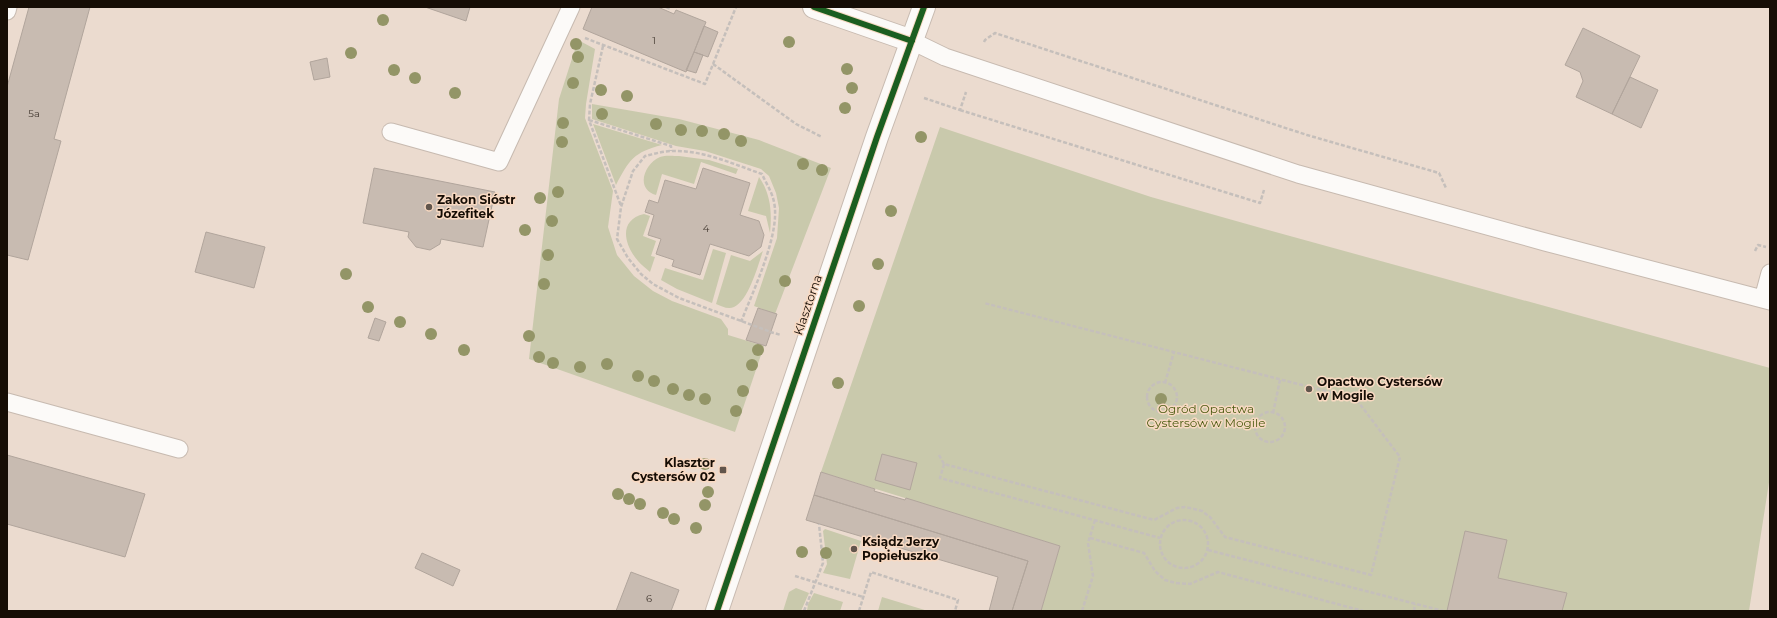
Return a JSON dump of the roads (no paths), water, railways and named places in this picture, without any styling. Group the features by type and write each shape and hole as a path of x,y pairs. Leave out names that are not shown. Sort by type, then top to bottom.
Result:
{"street":[{"path":"814,7 912,40"},
{"name":"Klasztorna","path":"717,611 877,137 924,7"}],"lane":[{"path":"7,11 8,7"},
{"path":"391,132 499,162 571,7"},
{"path":"912,40 945,57 1298,174 1537,240 1766,300 1770,273"},
{"path":"7,402 179,449"}],"place":[{"name":"Zakon Sióstr Józefitek","path":"429,207"},
{"name":"Opactwo Cystersów w Mogile","path":"1309,389"},
{"name":"Klasztor Cystersów 02","path":"723,470"},
{"name":"Ksiądz Jerzy Popiełuszko","path":"854,549"}],"park label":[{"name":"Ogród Opactwa Cystersów w Mogile","path":"1206,416"}]}
